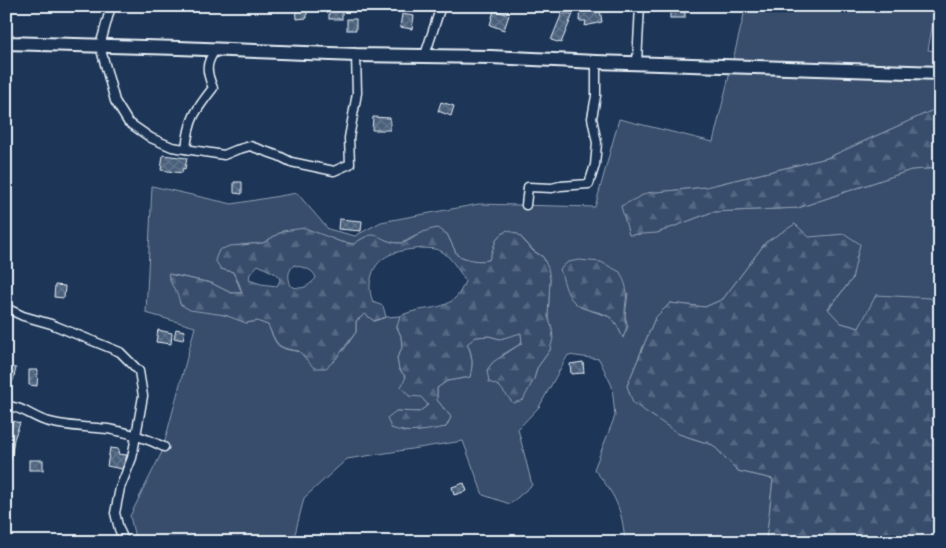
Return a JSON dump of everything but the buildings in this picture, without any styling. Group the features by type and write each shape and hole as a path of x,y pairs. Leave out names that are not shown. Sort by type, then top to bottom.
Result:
{"main road":[{"path":"6,43 940,73"}],"street":[{"path":"111,6 100,46 114,101 128,122 151,138 172,147 186,150 224,156 250,146 291,162 334,171 350,164 349,138 357,93 356,55"},
{"path":"424,55 441,6"},
{"path":"637,62 640,6"},
{"path":"186,150 188,133 194,113 213,88 208,75 208,60 216,49"},
{"path":"526,205 528,187 552,188 589,184 597,143 592,118 596,96 596,62"},
{"path":"6,308 120,352 139,371 143,396 132,458 120,488 115,513 119,529 126,542"},
{"path":"6,406 27,411 44,420 63,426 110,430 152,440 164,447"}],"green space":[{"path":"746,6 908,6 935,11 928,50 940,51 940,107 827,158 706,187 648,193 657,233 712,212 798,208 911,170 940,168 940,306 930,298 859,328 841,323 828,310 852,279 845,234 766,242 723,299 705,307 670,303 655,318 627,386 679,434 713,445 738,471 773,479 766,542 625,542 622,519 616,502 594,469 615,416 612,386 599,359 568,355 539,407 518,429 532,485 510,504 483,495 463,441 347,459 304,498 293,542 136,542 130,516 162,452 195,327 146,313 152,186 232,204 297,193 328,229 355,236 381,222 479,204 595,207 619,119 713,142","holes":["283,231 326,237 354,244 367,236 376,236 398,243 419,235 447,234 457,255 480,261 489,260 497,238 518,234 534,251 543,257 550,279 548,317 552,328 550,350 537,368 534,379 502,355 522,343 521,332 500,339 489,336 476,337 467,343 472,360 470,377 447,381 437,388 437,400 451,417 446,427 402,432 396,411 419,412 428,405 399,369 397,358 402,348 401,336 397,327 400,316 386,317 374,321 365,314 356,321 356,332 343,351 300,352 279,346 268,325 257,321 246,323 236,318 180,304 179,293 169,274 211,283 231,293 242,293 233,272 221,269 241,245 263,243","628,293 625,316 628,327 623,337 613,318 580,307"]},
{"path":"940,107 940,168 911,170 798,208 712,212 657,233 629,235 621,206 647,193 706,187 827,158"},
{"path":"795,224 809,237 845,234 860,244 852,279 828,309 841,323 859,328 876,295 930,298 940,306 940,542 766,542 773,479 738,471 713,445 679,434 633,403 627,386 655,318 670,303 705,307 723,299 766,242"},
{"path":"305,228 341,242 354,244 373,235 401,243 422,232 438,228 447,234 457,255 480,261 489,260 497,238 507,230 518,234 533,251 543,257 548,268 550,279 548,317 553,338 550,350 537,368 534,379 523,400 513,403 499,386 489,382 487,370 493,362 522,343 521,333 500,339 489,336 476,337 467,344 472,360 470,377 447,381 437,388 437,400 451,417 446,427 411,432 391,428 387,418 396,411 419,412 428,405 421,397 409,396 401,387 406,377 399,369 397,358 402,348 401,336 397,327 400,316 446,304 460,292 465,281 450,258 434,249 407,250 387,256 381,260 373,271 370,291 373,302 383,306 386,317 374,321 365,314 356,321 356,332 335,360 326,368 314,368 299,351 278,344 268,325 257,321 246,323 225,315 190,310 180,304 168,274 211,283 231,293 242,293 233,272 221,269 215,260 219,250 230,246 263,243 283,231","holes":["258,265 278,275 280,280 277,286 249,280 250,274","294,265 310,270 316,278 305,287 291,286 289,275"]},
{"path":"579,260 601,262 620,272 627,294 626,328 623,338 613,319 602,313 577,305 568,294 560,269 568,262"}]}
